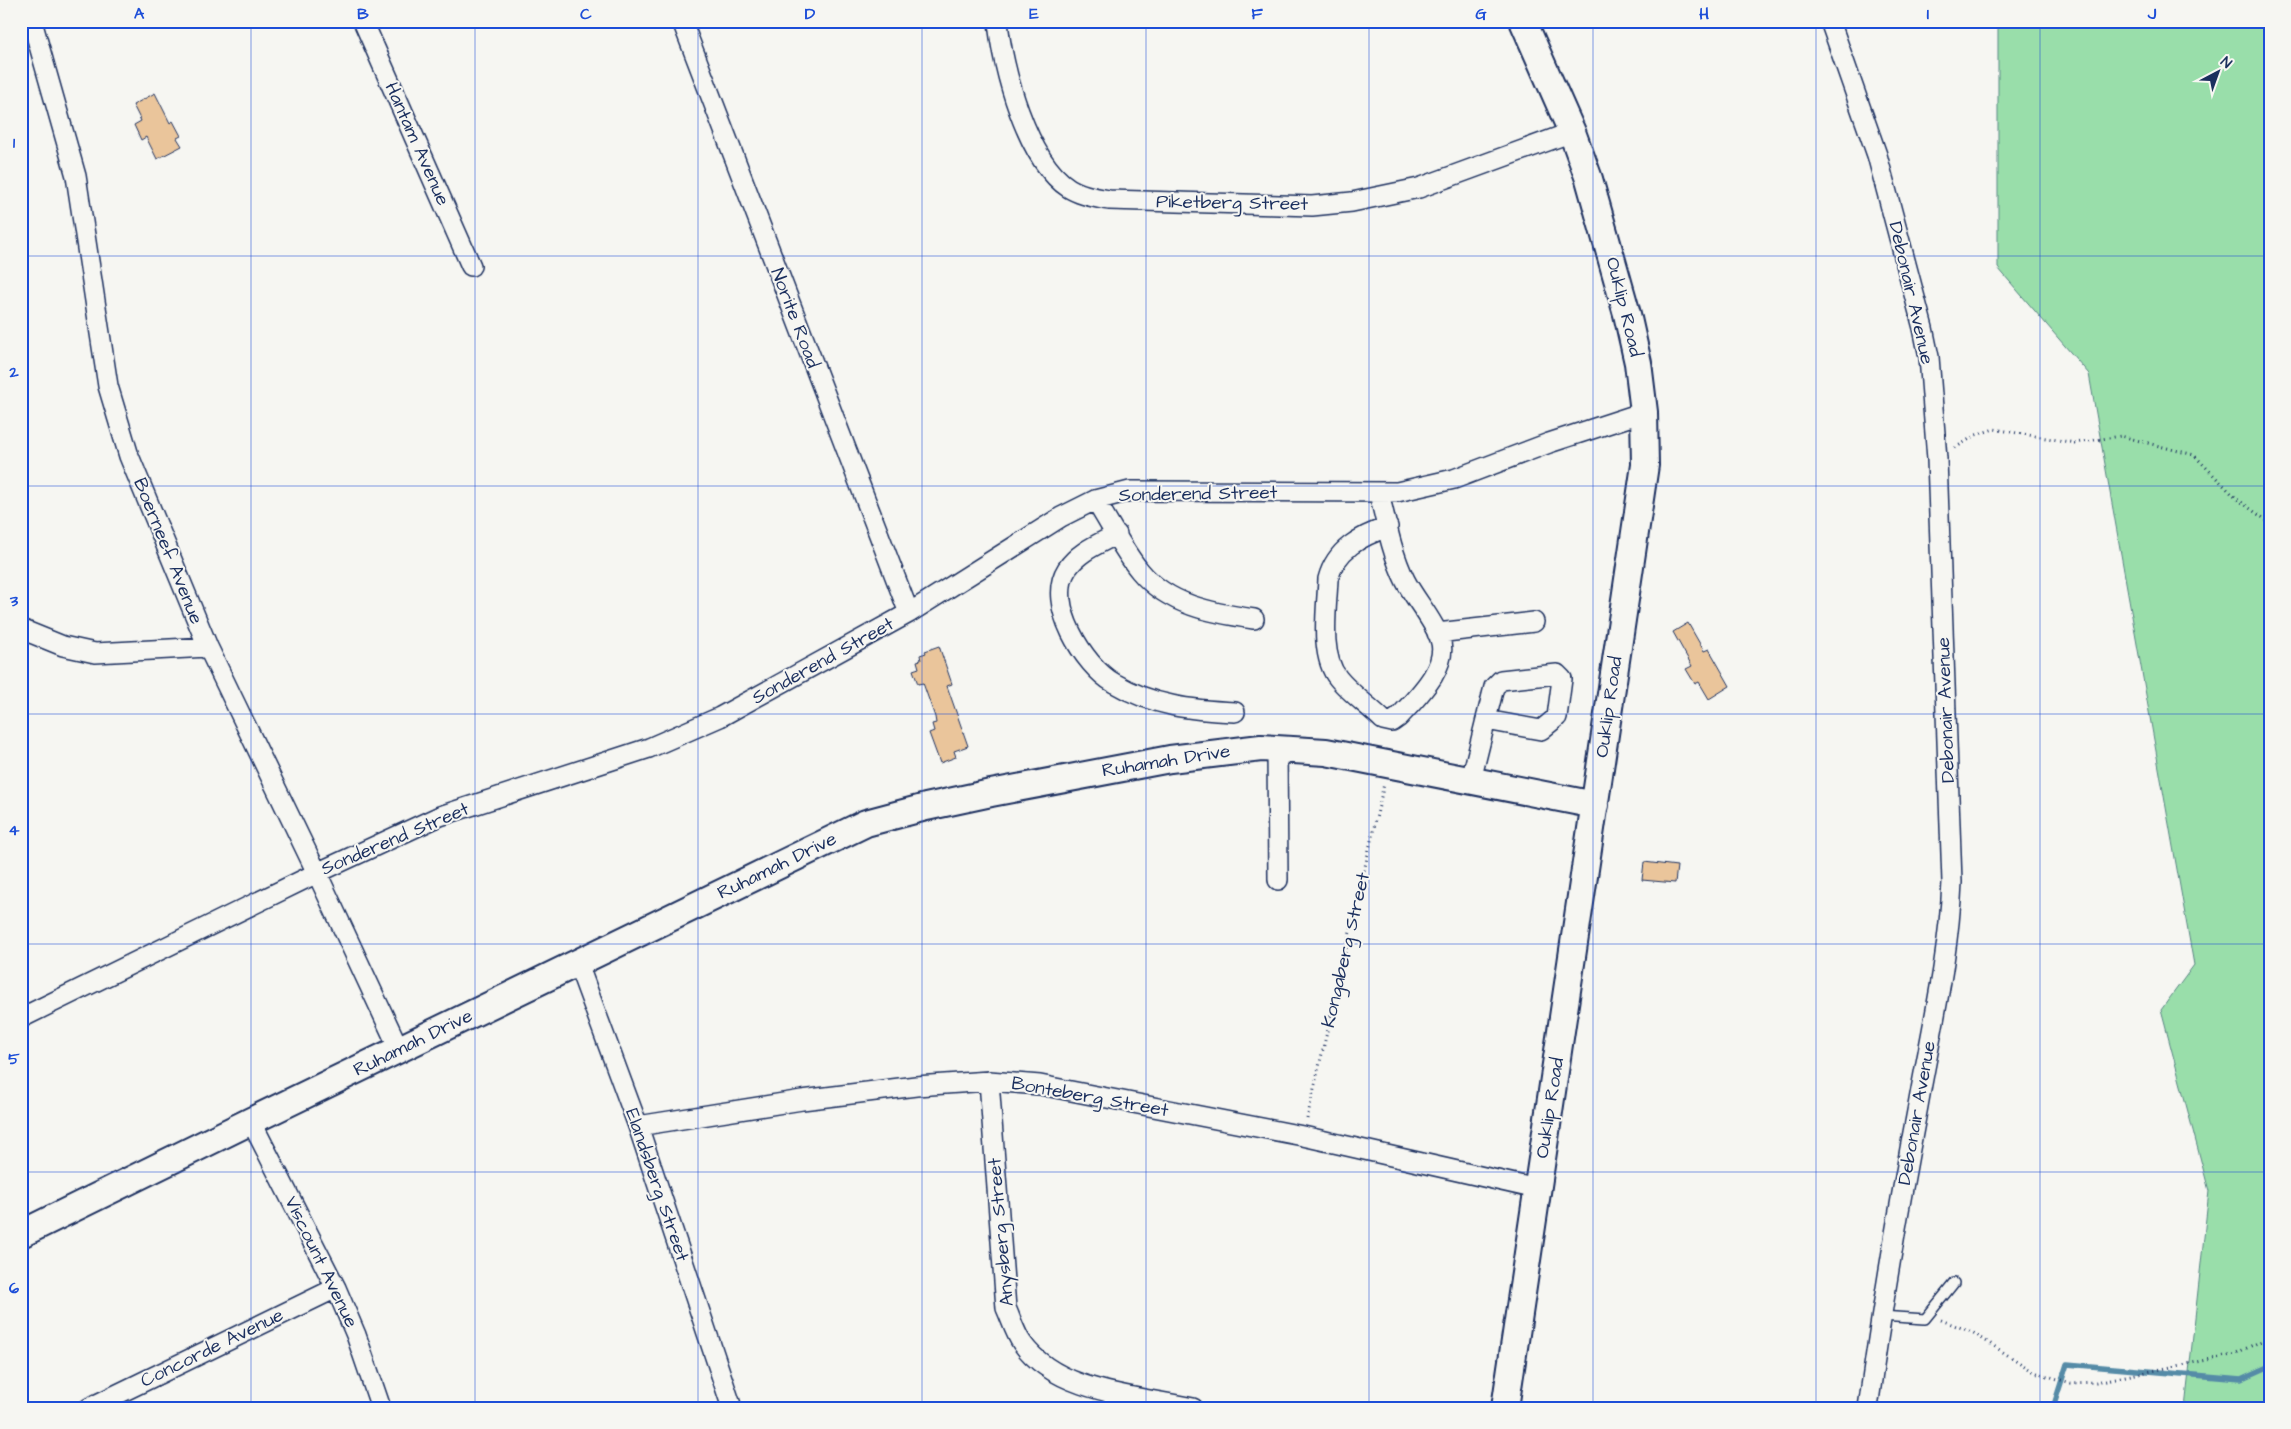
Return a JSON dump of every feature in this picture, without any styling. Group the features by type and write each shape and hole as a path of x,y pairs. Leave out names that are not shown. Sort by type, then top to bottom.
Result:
{"street":[{"name":"Boerneef Avenue","path":"32,21 76,176 108,386 129,456 208,647 399,1049"},
{"name":"Hantam Avenue","path":"363,21 471,266"},
{"name":"Norite Road","path":"682,21 909,613"},
{"name":"Piketberg Street","path":"998,21 1006,71 1031,140 1043,163 1070,189 1096,198 1109,200 1312,206 1352,202 1419,188 1572,132"},
{"name":"Ouklip Road","path":"1505,1408 1645,465 1644,412 1638,362 1627,314 1589,179 1572,132 1523,21"},
{"name":"Debonair Avenue","path":"1830,21 1877,155 1923,328 1929,358 1937,460 1952,876 1950,914 1940,982 1881,1316 1868,1408"},
{"name":"Sonderend Street","path":"21,1018 317,873 440,816 649,748 720,717 909,613 1061,517 1095,500 1130,491 1379,493 1424,488 1644,412"},
{"path":"1379,493 1404,579 1437,633 1442,645 1434,674 1399,717 1392,722 1384,720 1339,679 1331,666 1326,649 1328,579 1330,572 1338,557 1356,540 1388,527"},
{"path":"1095,500 1138,570 1148,581 1182,603 1254,618"},
{"path":"1117,534 1085,552 1074,560 1066,570 1060,594 1077,646 1100,674 1114,684 1150,700 1189,710 1236,712"},
{"path":"1437,633 1534,622"},
{"path":"21,629 63,646 94,653 208,647"},
{"path":"1471,780 1486,720"},
{"path":"1277,748 1278,880"},
{"name":"Ruhamah Drive","path":"21,1234 866,823 926,807 991,793 1170,759 1238,750 1277,748 1326,752 1595,805"},
{"name":"Elandsberg Street","path":"578,964 638,1126 732,1408"},
{"name":"Bonteberg Street","path":"638,1126 811,1099 916,1086 989,1081 1040,1085 1302,1136 1537,1189"},
{"name":"Anysberg Street","path":"989,1081 1006,1308 1021,1342 1048,1369 1084,1386 1193,1408"},
{"name":"Viscount Avenue","path":"251,1121 336,1288 356,1335 381,1408"},
{"name":"Concorde Avenue","path":"89,1408 118,1402 336,1288"}],"lane":[{"path":"1881,1316 1925,1319 1954,1283"}],"path":[{"path":"1937,460 1976,435 1994,429 2074,444 2121,436 2194,455 2237,499 2270,523"},
{"name":"Kongaberg Street","path":"1302,1136 1388,764"},
{"path":"1925,1319 1943,1320 1972,1332 2034,1372 2071,1383 2096,1382 2232,1354 2270,1337"}],"green space":[{"path":"1998,21 2270,21 2270,1408 2185,1408 2209,1191 2161,1010 2194,965 2089,374 1998,268"}],"building":[{"path":"155,93 170,123 173,121 181,136 177,138 182,146 157,159 146,137 141,140 134,125 141,121 133,105"},
{"path":"1688,623 1704,651 1709,649 1730,686 1709,699 1699,682 1695,684 1686,669 1692,666 1673,632"},
{"path":"939,646 952,684 947,686 968,746 954,751 956,757 940,763 929,733 934,731 932,724 936,723 935,717 923,683 918,684 913,670 919,668 917,661 921,660 920,655"},
{"path":"1644,862 1677,866 1675,883 1642,880"}],"waterway":[{"path":"2053,1408 2067,1364 2241,1379 2270,1366"}]}
